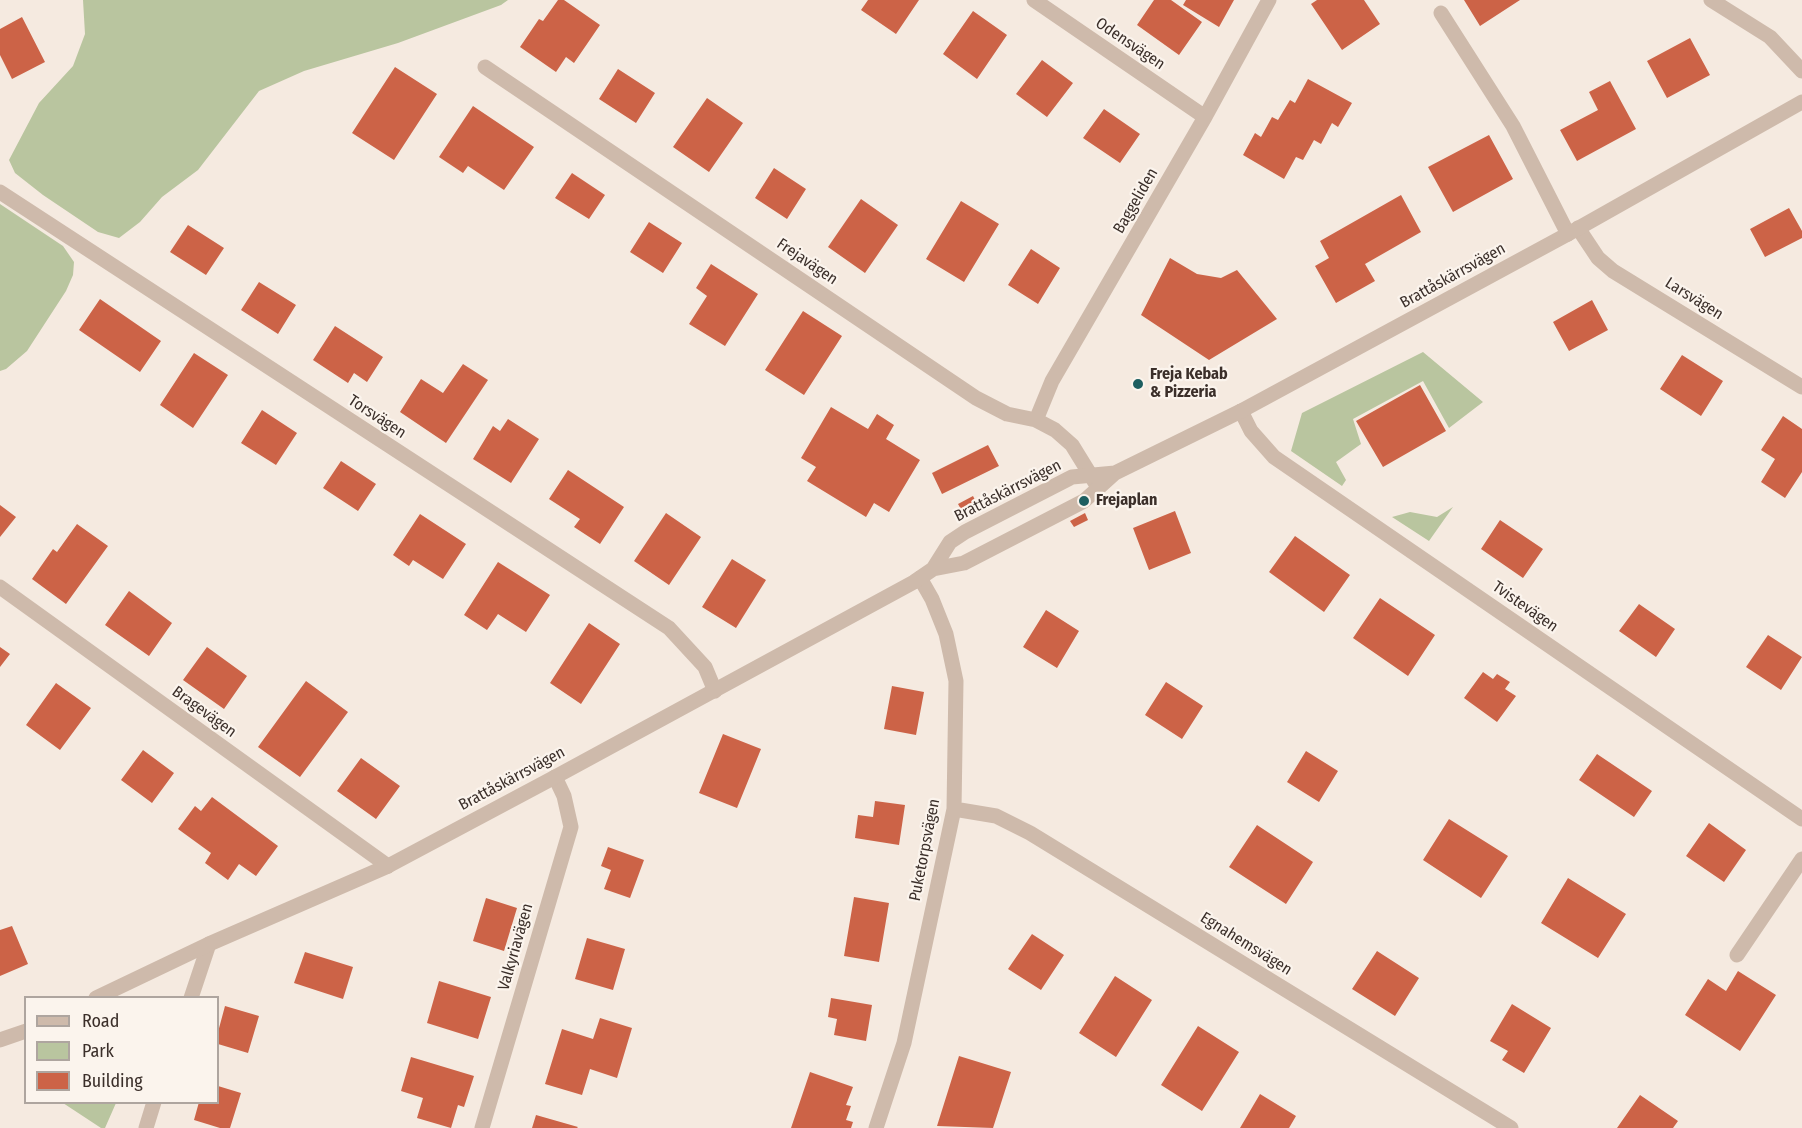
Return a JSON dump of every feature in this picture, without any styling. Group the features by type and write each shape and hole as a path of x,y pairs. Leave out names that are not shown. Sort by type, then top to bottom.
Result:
{"street":[{"name":"Odensvägen","path":"1034,0 1205,117"},
{"name":"Baggeliden","path":"1036,420 1052,381 1205,117 1269,0"},
{"path":"1711,0 1770,37 1802,71"},
{"name":"Larsvägen","path":"1441,13 1513,126 1574,231 1598,258 1613,271 1802,387"},
{"name":"Frejavägen","path":"485,67 976,398 1007,414 1036,420 1055,430 1072,445 1099,488"},
{"name":"Brattåskärrsvägen","path":"100,996 209,944 388,866 715,691 926,574 964,563 1084,501 1115,473 1241,411 1574,231 1802,102"},
{"name":"Torsvägen","path":"0,192 669,628 705,668 715,691"},
{"name":"Tvistevägen","path":"1241,411 1251,431 1274,457 1802,819"},
{"name":"Brattåskärrsvägen","path":"926,574 950,542 965,532 1072,477 1115,473"},
{"name":"Puketorpsvägen","path":"876,1128 904,1043 954,809 956,681 946,634 926,574"},
{"name":"Bragevägen","path":"0,587 388,866"},
{"name":"Valkyriavägen","path":"482,1128 571,827 564,796 555,777"},
{"name":"Egnahemsvägen","path":"954,809 996,816 1030,833 1511,1128"},
{"path":"1737,955 1802,859"},
{"path":"191,996 209,944"},
{"path":"0,1040 24,1032"},
{"path":"146,1128 153,1104"}],"green space":[{"path":"83,0 508,0 501,5 398,43 304,71 259,91 198,170 162,197 140,222 119,238 98,232 43,195 15,173 9,160 39,103 73,66 85,34"},
{"path":"0,204 63,246 74,262 73,275 66,291 27,351 6,369 0,371"},
{"path":"1423,352 1483,402 1449,428 1423,381 1353,419 1361,444 1336,462 1346,480 1342,486 1291,451 1302,413"},
{"path":"1453,507 1429,541 1392,517 1410,512 1437,517"},
{"path":"65,1104 116,1104 105,1128 101,1128"}],"building":[{"path":"558,0 564,0 600,25 574,63 566,57 556,72 520,47 539,19 543,21"},
{"path":"868,0 919,0 896,34 861,10"},
{"path":"1154,0 1171,0 1202,22 1179,55 1137,25"},
{"path":"1186,0 1234,0 1219,27 1183,5"},
{"path":"1317,0 1364,0 1380,24 1342,50 1311,4"},
{"path":"1464,0 1520,0 1480,26"},
{"path":"973,11 1007,35 977,79 943,54"},
{"path":"22,17 45,62 12,79 0,55 0,29"},
{"path":"1690,38 1710,75 1667,98 1647,61"},
{"path":"1042,60 1073,83 1047,117 1016,94"},
{"path":"395,67 437,94 394,160 352,133"},
{"path":"618,69 655,93 636,123 599,99"},
{"path":"1308,79 1352,103 1338,127 1332,123 1321,144 1314,140 1303,160 1296,157 1284,179 1243,155 1255,133 1261,137 1272,117 1278,120 1290,100 1295,103"},
{"path":"1610,81 1636,129 1577,161 1560,130 1598,110 1589,92"},
{"path":"707,98 743,123 709,172 673,147"},
{"path":"473,106 534,147 504,190 468,166 463,173 439,157"},
{"path":"1104,109 1140,134 1120,163 1083,138"},
{"path":"1489,135 1513,179 1453,212 1428,167"},
{"path":"774,168 806,189 787,219 755,198"},
{"path":"572,173 605,195 589,219 555,198"},
{"path":"1401,195 1421,232 1365,264 1375,281 1336,303 1315,266 1329,258 1320,241"},
{"path":"861,199 898,225 865,273 828,247"},
{"path":"961,201 999,224 964,282 926,259"},
{"path":"1789,208 1802,231 1802,238 1765,257 1750,229"},
{"path":"649,222 682,243 663,273 630,252"},
{"path":"188,225 224,248 206,275 170,252"},
{"path":"1031,249 1060,268 1038,304 1008,285"},
{"path":"1170,258 1197,274 1221,278 1237,270 1277,319 1209,360 1141,315"},
{"path":"711,264 758,294 725,346 689,324 707,296 696,288"},
{"path":"259,282 296,305 278,334 241,310"},
{"path":"100,299 161,341 140,372 79,330"},
{"path":"1592,300 1608,330 1569,351 1553,322"},
{"path":"803,311 842,336 804,395 765,370"},
{"path":"335,326 383,357 367,382 354,373 348,383 313,360"},
{"path":"194,353 228,375 193,428 160,405"},
{"path":"1682,355 1723,381 1701,416 1660,389"},
{"path":"463,364 488,380 446,443 400,412 421,379 443,393"},
{"path":"1420,385 1446,431 1383,467 1356,421"},
{"path":"831,407 868,429 877,414 894,425 886,439 920,460 889,512 874,503 866,517 807,481 816,467 801,458"},
{"path":"262,410 297,433 276,465 241,443"},
{"path":"1783,416 1802,429 1802,472 1785,498 1761,482 1775,459 1761,450"},
{"path":"508,419 539,439 511,483 473,459 493,426 500,431"},
{"path":"988,445 999,466 942,494 932,473"},
{"path":"341,461 376,484 358,511 323,488"},
{"path":"568,470 624,507 600,544 574,527 580,519 549,499"},
{"path":"973,496 977,504 962,511 958,504"},
{"path":"0,505 16,517 0,537"},
{"path":"1175,511 1191,553 1149,570 1133,528"},
{"path":"666,513 701,537 669,585 634,561"},
{"path":"1085,513 1088,520 1074,527 1070,521"},
{"path":"420,514 466,544 443,579 413,560 409,566 393,555"},
{"path":"1500,520 1543,549 1523,578 1481,549"},
{"path":"77,524 108,546 66,604 32,579 53,549 57,552"},
{"path":"1295,536 1350,575 1324,612 1269,572"},
{"path":"732,559 766,580 736,628 702,607"},
{"path":"498,562 550,595 526,632 498,614 487,630 464,615"},
{"path":"129,591 172,623 149,656 105,625"},
{"path":"1380,598 1435,635 1408,676 1353,638"},
{"path":"1639,604 1675,629 1656,657 1619,631"},
{"path":"1046,610 1079,631 1057,668 1023,647"},
{"path":"589,623 620,644 581,704 550,683"},
{"path":"1768,635 1802,657 1781,690 1746,667"},
{"path":"0,647 10,654 0,667"},
{"path":"207,647 247,676 224,709 183,680"},
{"path":"1483,672 1493,679 1497,674 1510,682 1505,689 1516,696 1497,722 1464,698"},
{"path":"306,681 348,712 300,777 258,747"},
{"path":"1166,682 1203,706 1182,739 1145,715"},
{"path":"56,683 91,708 60,750 26,725"},
{"path":"892,686 924,692 916,735 884,729"},
{"path":"723,734 761,749 737,808 699,793"},
{"path":"143,750 174,773 152,803 121,780"},
{"path":"1306,751 1338,771 1319,802 1287,782"},
{"path":"1597,754 1652,791 1634,817 1579,780"},
{"path":"361,758 400,786 376,819 337,791"},
{"path":"212,797 278,846 256,876 239,864 228,880 205,863 211,853 178,829 195,806 201,811"},
{"path":"875,801 905,805 899,845 855,838 858,815 873,817"},
{"path":"1449,819 1508,856 1481,898 1423,860"},
{"path":"1709,823 1746,850 1724,882 1686,856"},
{"path":"1257,825 1313,862 1286,904 1229,867"},
{"path":"608,847 644,860 630,898 604,889 611,870 601,866"},
{"path":"1568,878 1626,914 1598,958 1541,923"},
{"path":"854,897 889,903 879,962 844,956"},
{"path":"486,898 517,908 504,951 473,941"},
{"path":"12,926 28,964 0,976 0,930"},
{"path":"1032,934 1064,955 1041,990 1008,969"},
{"path":"587,938 625,949 613,990 575,979"},
{"path":"1377,951 1419,978 1395,1016 1352,989"},
{"path":"305,952 353,967 343,999 294,983"},
{"path":"1738,971 1776,995 1740,1051 1685,1015 1708,979 1726,991"},
{"path":"1115,976 1152,1000 1116,1057 1079,1033"},
{"path":"439,981 491,997 478,1039 427,1023"},
{"path":"831,998 872,1005 866,1041 834,1035 837,1019 828,1017"},
{"path":"1512,1004 1551,1028 1524,1073 1502,1060 1508,1051 1490,1041"},
{"path":"225,1006 259,1016 248,1053 219,1044 219,1028"},
{"path":"600,1018 632,1028 617,1078 590,1069 582,1095 545,1084 562,1029 593,1039"},
{"path":"1198,1026 1239,1052 1202,1111 1161,1085"},
{"path":"959,1056 1011,1072 993,1128 937,1126"},
{"path":"411,1057 474,1076 464,1107 458,1105 451,1128 417,1118 423,1098 401,1091"},
{"path":"810,1072 853,1087 846,1105 851,1106 846,1120 853,1122 851,1128 791,1128"},
{"path":"219,1086 241,1093 230,1128 220,1128 194,1120 198,1104 219,1104"},
{"path":"1260,1094 1296,1116 1289,1128 1240,1128"},
{"path":"1640,1095 1678,1121 1673,1128 1617,1128"},
{"path":"536,1115 578,1127 532,1128"}],"place":[{"name":"Freja Kebab & Pizzeria","path":"1138,384"},
{"name":"Frejaplan","path":"1084,501"}]}
